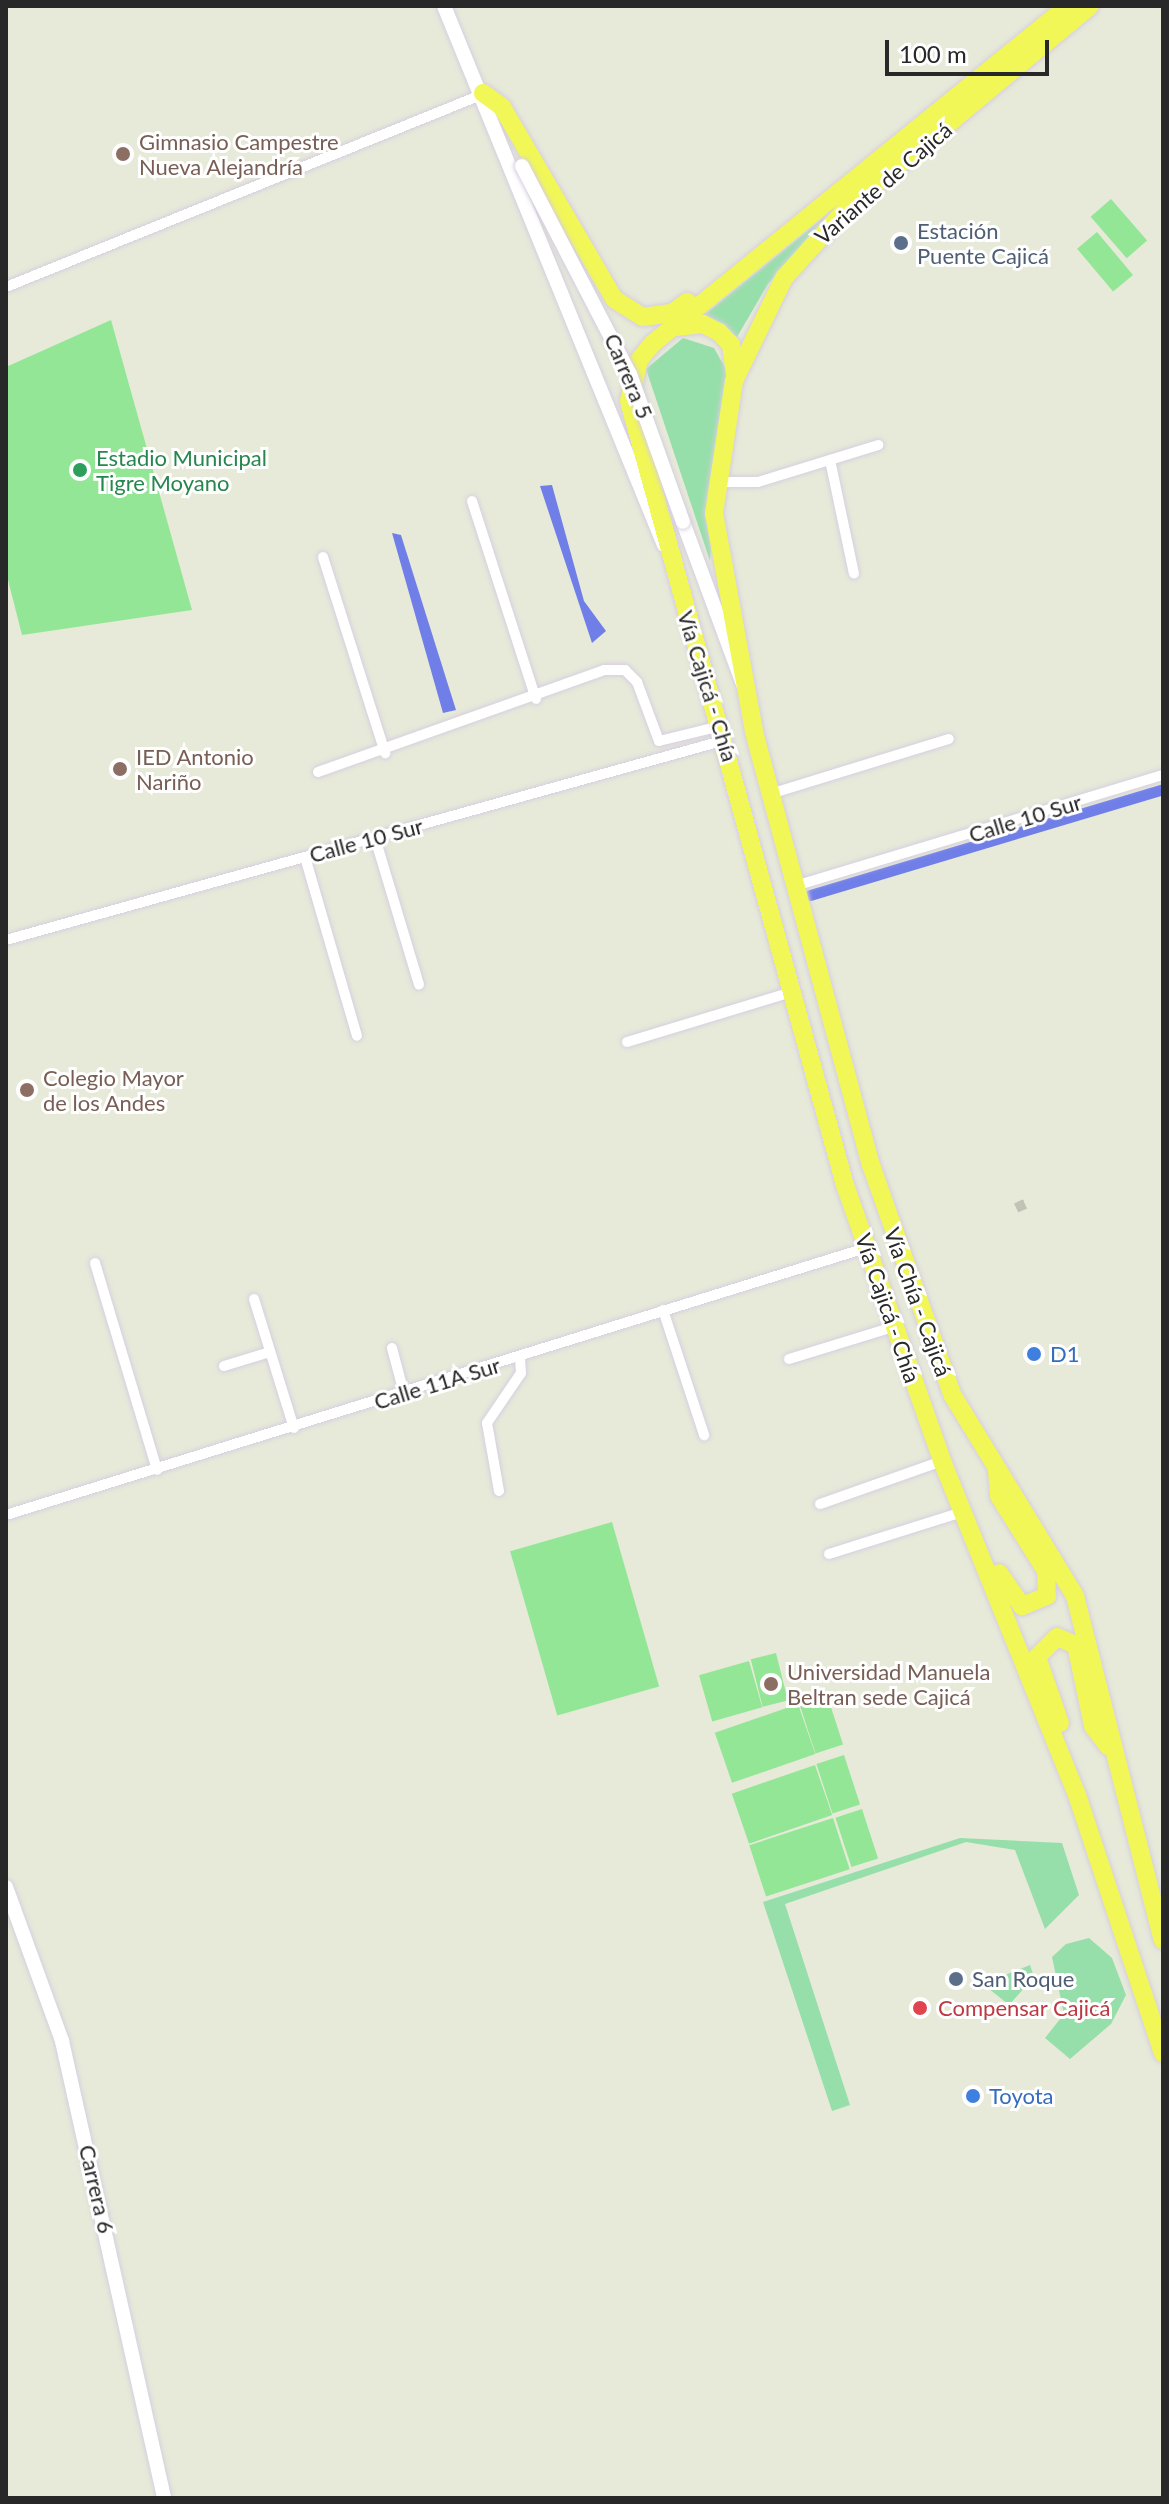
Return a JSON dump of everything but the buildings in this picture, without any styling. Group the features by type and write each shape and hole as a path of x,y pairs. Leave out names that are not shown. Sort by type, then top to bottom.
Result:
{"highway":[{"name":"Variante de Cajicá","path":"665,545 629,401 639,360 667,331 1068,6"},
{"name":"Variante de Cajicá","path":"743,685 720,575 715,482 734,381 769,302 822,233 1090,6"},
{"path":"480,90 502,107 614,299 629,312 672,313 754,261"},
{"path":"667,331 703,324 719,332 737,363 734,381"},
{"name":"Vía Cajicá - Chía","path":"665,545 724,733 788,993 866,1248 942,1461 1107,1883 1163,2053"},
{"name":"Vía Chía - Cajicá","path":"743,685 871,1165 932,1352 997,1469 1075,1596 1112,1752 1163,1940"},
{"path":"965,1519 982,1535 1013,1601 1030,1607 1047,1596 1046,1571 999,1496 997,1469"},
{"path":"1107,1883 1112,1860 1037,1657 1047,1640 1076,1645 1093,1726 1112,1752"}],"main road":[{"name":"Carrera 5","path":"444,6 665,545"},
{"name":"Carrera 5","path":"480,90 604,317 743,685"},
{"name":"Carrera 6","path":"6,1887 62,2041 164,2498"}],"street":[{"path":"6,287 480,90"},
{"path":"715,482 758,482 878,445"},
{"path":"830,460 854,574"},
{"path":"472,501 536,699"},
{"path":"323,557 385,753"},
{"path":"318,772 385,753 536,699 604,670 625,670 637,682 659,741 724,733"},
{"name":"Calle 10 Sur","path":"6,940 375,838 724,733"},
{"path":"770,794 949,739"},
{"name":"Calle 10 Sur","path":"795,886 1163,775"},
{"path":"375,838 419,985"},
{"path":"305,857 357,1036"},
{"path":"627,1042 788,993"},
{"name":"Calle 11A Sur","path":"6,1515 520,1358 663,1310 866,1248"},
{"path":"95,1263 157,1470"},
{"path":"254,1299 294,1428"},
{"path":"663,1310 704,1435"},
{"path":"789,1359 893,1327"},
{"path":"392,1348 404,1393"},
{"path":"224,1366 270,1352"},
{"path":"499,1491 487,1423 521,1373 520,1358"},
{"path":"820,1504 942,1461"},
{"path":"829,1554 965,1519"}],"green space":[{"path":"1111,199 1147,241 1127,258 1091,217"},
{"path":"827,215 768,284 737,337 704,315"},
{"path":"1097,232 1133,275 1113,292 1077,249"},
{"name":"Estadio Municipal Tigre Moyano","path":"111,320 192,610 22,635 6,572 6,367"},
{"path":"683,338 714,348 727,371 710,561 646,369"},
{"path":"612,1522 659,1686 557,1716 510,1551"},
{"path":"776,1653 788,1701 763,1707 751,1659"},
{"path":"749,1661 762,1707 712,1721 699,1675"},
{"path":"827,1695 843,1744 815,1753 799,1704"},
{"path":"798,1704 815,1754 732,1783 715,1733"},
{"path":"844,1755 860,1804 832,1813 816,1764"},
{"path":"815,1765 832,1815 749,1844 732,1794"},
{"path":"862,1809 878,1858 851,1867 835,1818"},
{"path":"833,1818 850,1869 766,1897 749,1845"},
{"path":"960,1838 1062,1843 1079,1895 1045,1929 1015,1850 966,1842 785,1904 850,2105 832,2111 763,1902"},
{"path":"1089,1938 1112,1958 1126,1995 1111,2024 1070,2059 1045,2038 1064,2014 1052,1957 1066,1944"},
{"path":"1030,1965 1034,1977 1009,2005 983,1984"}],"water":[{"path":"552,485 584,601 606,631 592,643 540,486"},
{"path":"392,533 401,535 456,710 443,713"}],"waterway":[{"path":"810,895 1163,789"}],"tunnel":[{"path":"1016,1208 1025,1204"}],"place":[{"name":"Gimnasio Campestre Nueva Alejandría","path":"123,154"},
{"name":"Estación Puente Cajicá","path":"901,243"},
{"name":"Estadio Municipal Tigre Moyano","path":"80,470"},
{"name":"IED Antonio Nariño","path":"120,769"},
{"name":"Colegio Mayor de los Andes","path":"27,1090"},
{"name":"D1","path":"1034,1354"},
{"name":"Universidad Manuela Beltran sede Cajicá","path":"771,1684"},
{"name":"San Roque","path":"956,1979"},
{"name":"Compensar Cajicá","path":"920,2008"},
{"name":"Toyota","path":"973,2096"}]}
